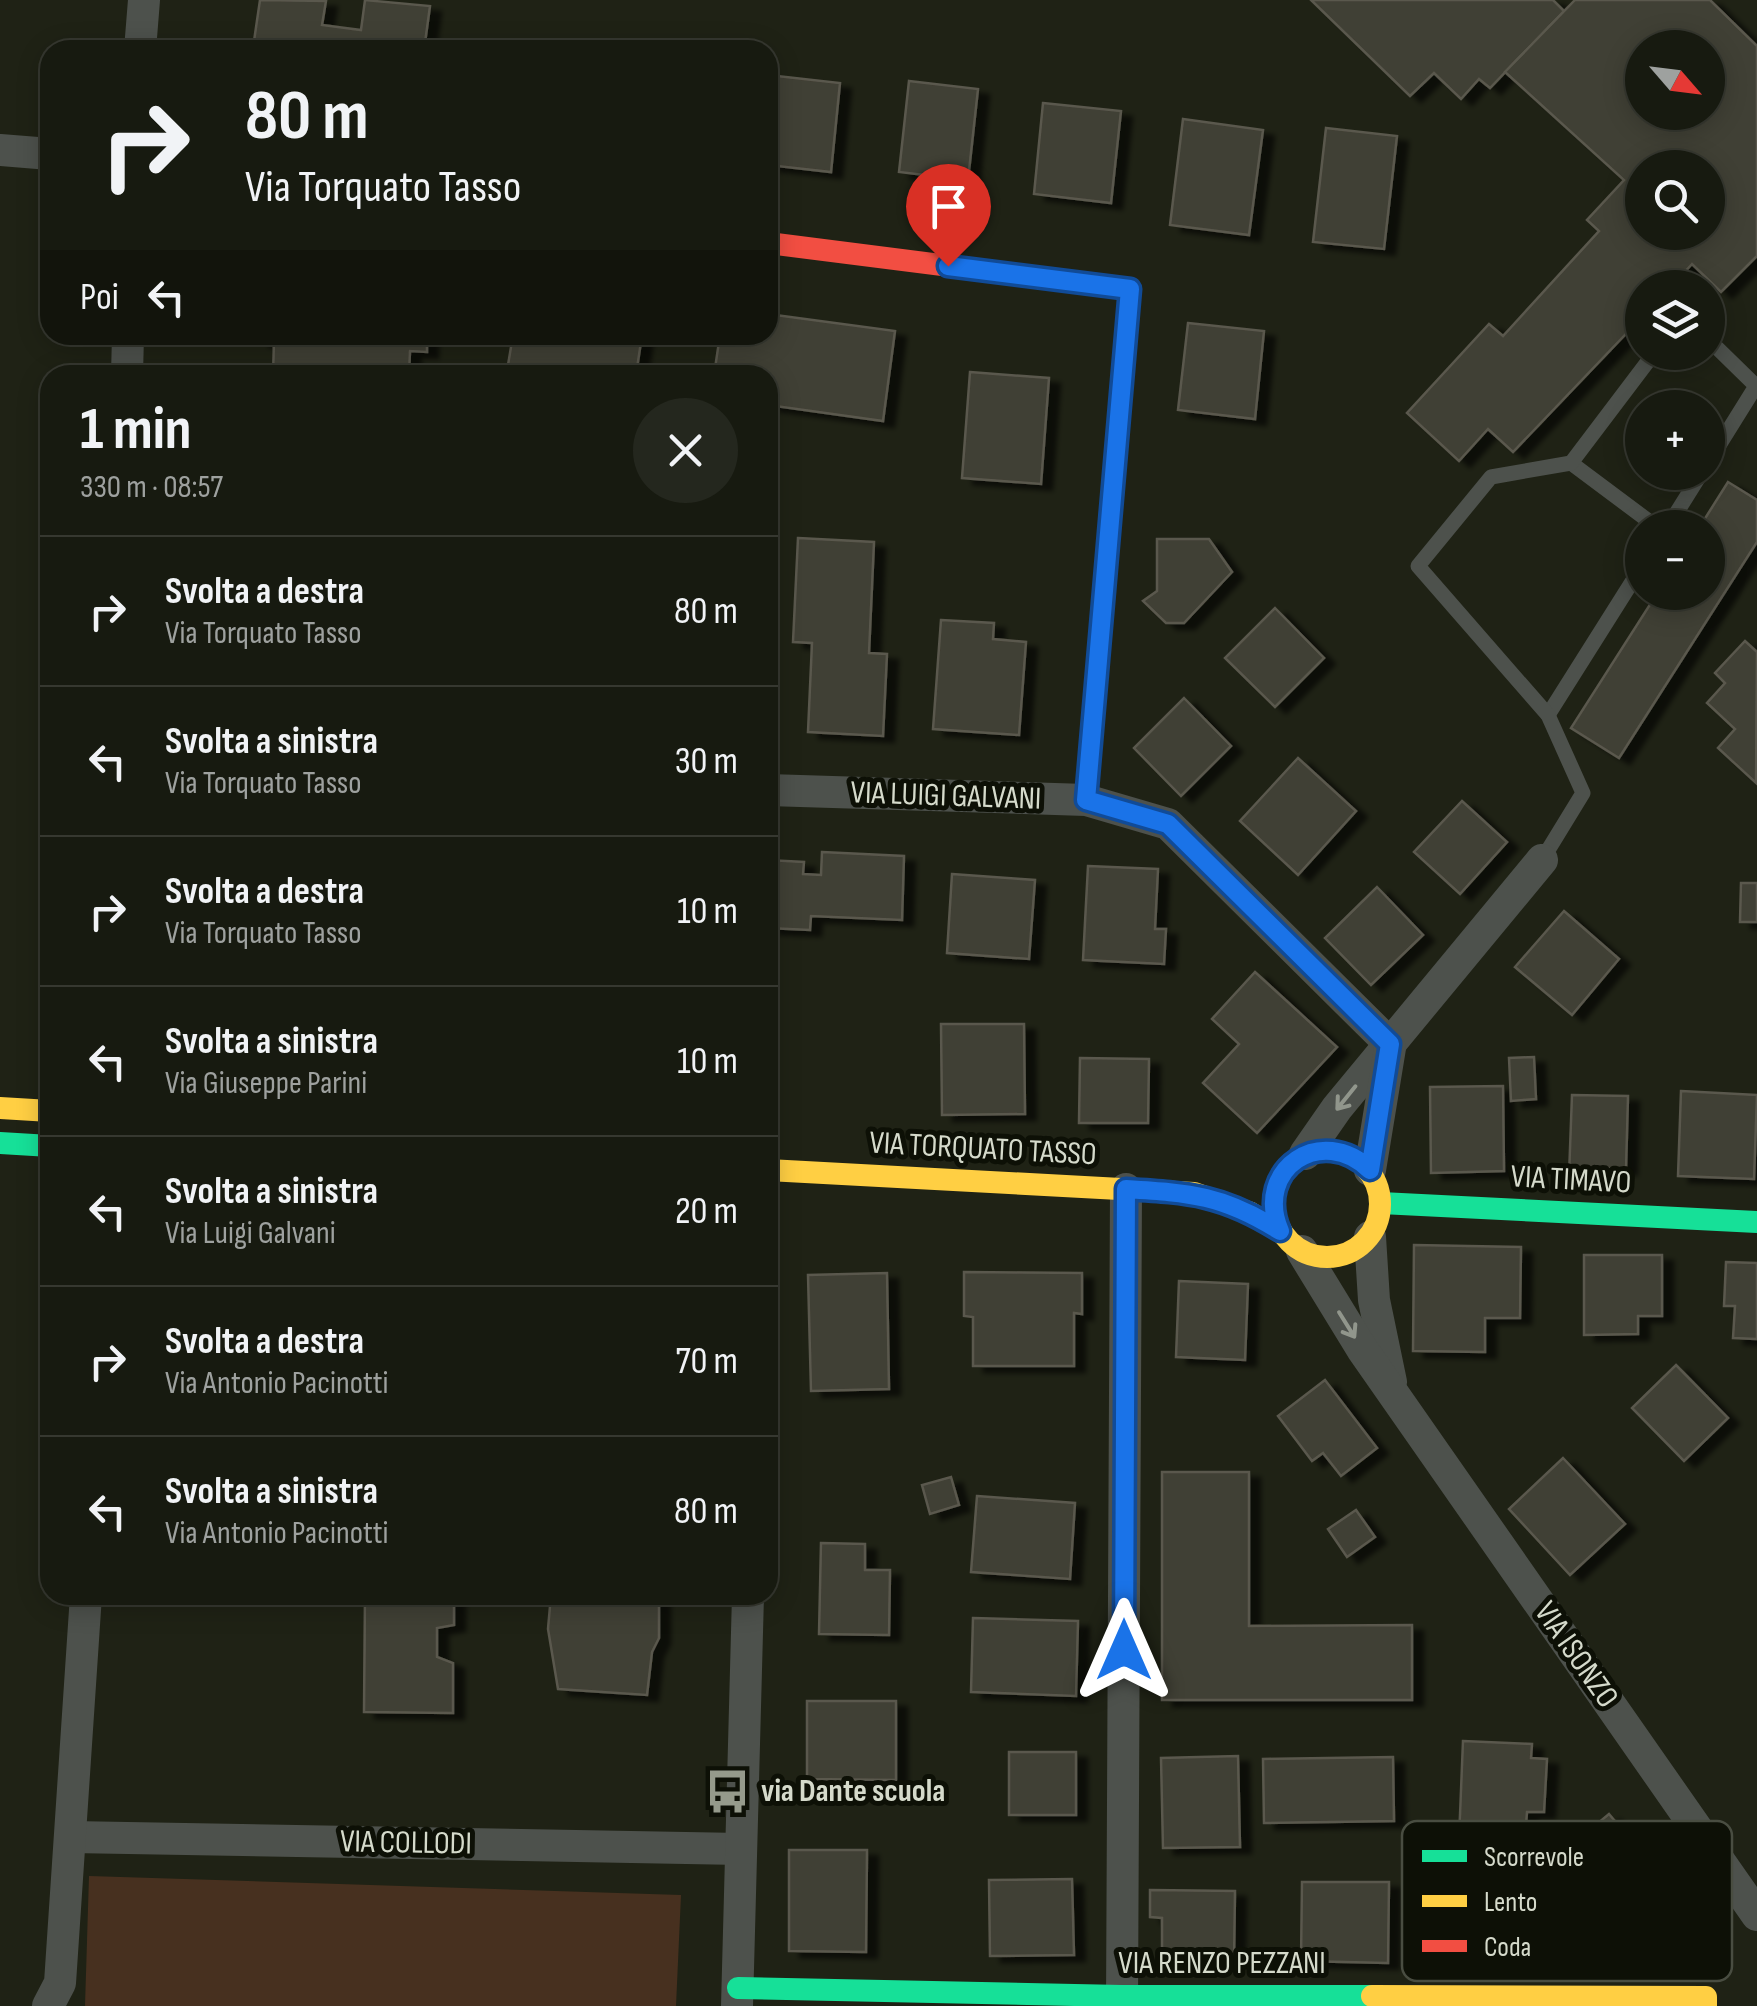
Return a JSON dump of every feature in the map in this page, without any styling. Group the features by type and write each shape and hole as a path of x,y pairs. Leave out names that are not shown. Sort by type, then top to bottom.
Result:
{"street":[{"path":"141,40 144,0"},
{"path":"0,150 40,153"},
{"path":"778,244 1130,289 1086,800"},
{"name":"VIA LUIGI GALVANI","path":"778,790 1086,800 1168,824 1390,1044"},
{"path":"1291,1241 1274,1219 1276,1184 1542,860"},
{"path":"1370,1170 1390,1044"},
{"path":"0,1108 40,1110"},
{"path":"0,1143 40,1145"},
{"path":"1258,1174 1330,1149 1360,1161 1370,1170 1381,1203 1370,1237"},
{"name":"VIA TORQUATO TASSO","path":"778,1171 1194,1193 1252,1213 1291,1241 1326,1258 1352,1252 1370,1237"},
{"name":"VIA TORQUATO TASSO","path":"1194,1193 1226,1184"},
{"path":"1122,2001 1126,1189"},
{"name":"VIA TIMAVO","path":"1381,1203 1757,1222"},
{"name":"VIA ISONZO","path":"1370,1237 1374,1300 1394,1396"},
{"name":"VIA ISONZO","path":"1291,1241 1394,1396 1696,1821"},
{"path":"48,2006 60,1983 85,1605"},
{"path":"738,1997 748,1605"},
{"name":"VIA COLLODI","path":"71,1837 741,1849"},
{"name":"VIA ISONZO","path":"1732,1871 1751,1898"},
{"name":"VIA RENZO PEZZANI","path":"738,1997 1706,2002"}],"lane":[{"path":"1725,356 1756,386 1725,436"},
{"path":"1542,860 1583,793 1548,715 1418,566 1491,477 1571,463 1641,370"},
{"path":"1571,463 1634,510"},
{"path":"1548,715 1625,593"}],"shaded area":[{"path":"89,1876 681,1895 676,2006 85,2006"}],"building":[{"path":"260,0 326,1 322,25 361,30 365,0 430,6 425,40 254,40"},
{"path":"1311,0 1553,0 1564,11 1490,88 1479,79 1461,99 1434,73 1410,96"},
{"path":"1575,0 1710,0 1757,46 1757,256 1725,288 1725,270 1698,270 1692,264 1686,270 1625,270 1625,335 1513,452 1488,429 1459,461 1407,413 1489,324 1503,336 1599,231 1587,220 1624,180 1505,72"},
{"path":"778,76 840,83 831,172 778,166"},
{"path":"909,81 978,89 968,180 899,172"},
{"path":"1043,103 1121,111 1111,203 1034,194"},
{"path":"1183,119 1263,130 1249,235 1170,225"},
{"path":"1326,128 1397,136 1384,249 1313,242"},
{"path":"778,315 895,331 883,421 778,406 778,365 716,365 718,345 778,345"},
{"path":"1188,323 1264,331 1255,419 1178,410"},
{"path":"274,345 427,345 427,352 410,351 409,365 273,365"},
{"path":"511,345 640,345 638,365 508,365"},
{"path":"970,372 1049,378 1041,484 962,478"},
{"path":"1728,482 1757,500 1757,542 1725,592 1725,510 1710,510"},
{"path":"798,538 874,542 869,653 887,654 883,736 808,732 812,643 793,642"},
{"path":"1157,539 1209,539 1232,572 1184,623 1166,623 1143,601 1157,591"},
{"path":"1275,608 1324,658 1275,707 1225,658"},
{"path":"1646,610 1714,610 1619,758 1571,728"},
{"path":"941,620 994,623 993,639 1026,642 1019,735 933,729"},
{"path":"1745,641 1757,652 1756,783 1718,748 1735,729 1707,703 1725,683 1715,673"},
{"path":"1184,698 1231,746 1181,796 1134,748"},
{"path":"1298,758 1356,811 1298,875 1240,821"},
{"path":"1462,801 1507,842 1460,894 1414,852"},
{"path":"822,852 904,856 902,920 811,916 810,930 778,928 778,861 804,862 803,874 821,875"},
{"path":"1088,866 1158,869 1155,929 1166,929 1164,964 1083,960"},
{"path":"952,874 1035,880 1029,959 947,953"},
{"path":"1741,883 1757,883 1757,922 1740,922"},
{"path":"1377,887 1423,935 1371,985 1325,938"},
{"path":"1564,911 1619,959 1572,1015 1515,967"},
{"path":"1255,972 1337,1047 1257,1133 1203,1083 1239,1044 1212,1019"},
{"path":"941,1024 1024,1024 1025,1114 942,1115"},
{"path":"1534,1057 1536,1099 1511,1101 1509,1058"},
{"path":"1080,1058 1149,1059 1148,1123 1079,1123"},
{"path":"1503,1086 1504,1171 1431,1173 1430,1087"},
{"path":"1681,1091 1757,1095 1754,1179 1678,1176"},
{"path":"1572,1095 1628,1096 1626,1169 1607,1168 1607,1177 1569,1176"},
{"path":"1414,1245 1521,1247 1520,1318 1485,1318 1485,1352 1413,1351"},
{"path":"1584,1255 1662,1255 1662,1316 1638,1316 1638,1334 1584,1335"},
{"path":"1726,1262 1757,1263 1757,1339 1733,1338 1735,1306 1724,1306"},
{"path":"964,1272 1082,1273 1082,1314 1074,1313 1074,1366 973,1366 973,1317 964,1316"},
{"path":"887,1273 889,1389 811,1391 808,1275"},
{"path":"1179,1281 1248,1284 1245,1360 1176,1357"},
{"path":"1676,1365 1728,1418 1684,1461 1632,1408"},
{"path":"1325,1380 1377,1448 1341,1476 1323,1453 1312,1461 1278,1416"},
{"path":"1563,1458 1625,1524 1570,1575 1509,1509"},
{"path":"1162,1472 1249,1472 1249,1626 1412,1625 1412,1700 1162,1700"},
{"path":"951,1477 959,1505 930,1514 922,1485"},
{"path":"977,1496 1075,1503 1070,1579 971,1572"},
{"path":"1356,1510 1375,1537 1347,1557 1328,1529"},
{"path":"821,1543 865,1544 865,1570 890,1570 889,1635 819,1634"},
{"path":"365,1605 454,1605 454,1625 437,1628 437,1657 453,1663 453,1713 364,1712"},
{"path":"550,1605 659,1605 659,1638 652,1652 647,1695 558,1689 548,1629"},
{"path":"973,1618 1078,1621 1076,1696 971,1692"},
{"path":"807,1701 896,1701 896,1780 807,1779"},
{"path":"1463,1741 1532,1744 1531,1758 1547,1759 1544,1812 1527,1812 1526,1821 1460,1821"},
{"path":"1009,1752 1076,1752 1076,1815 1009,1815"},
{"path":"1238,1756 1240,1847 1163,1848 1161,1758"},
{"path":"1393,1757 1394,1821 1264,1823 1263,1759"},
{"path":"789,1850 867,1850 866,1952 789,1951"},
{"path":"1072,1879 1074,1955 990,1956 989,1880"},
{"path":"1302,1882 1389,1882 1388,1963 1301,1961"},
{"path":"1150,1890 1235,1891 1234,1960 1162,1959 1162,1918 1150,1917"}],"traffic: fast":[{"path":"1086,800 1108,546"},
{"path":"0,1143 40,1145"},
{"path":"1381,1203 1757,1222"},
{"path":"738,1988 1122,1996 1372,1996"}],"traffic: slow":[{"path":"0,1108 40,1110"},
{"path":"1327,1151 1347,1155 1365,1166 1376,1184 1380,1204 1376,1224 1365,1242 1347,1253 1327,1257 1307,1253 1289,1242 1278,1224 1274,1204 1278,1184 1289,1166 1307,1155 1327,1151"},
{"path":"778,1171 1194,1193 1251,1213 1280,1231"},
{"path":"1372,1996 1706,1997 1706,2006"}],"traffic: jam":[{"path":"778,244 1130,289 1108,546"}],"place":[{"name":"via Dante scuola","path":"728,1791"}],"route":[{"path":"948,266 1130,289 1086,800 1168,824 1390,1044 1370,1170 1360,1161 1330,1149 1305,1154 1290,1164 1276,1184 1273,1197 1274,1219 1280,1231 1252,1213 1194,1193 1126,1189 1124,1650"}]}
